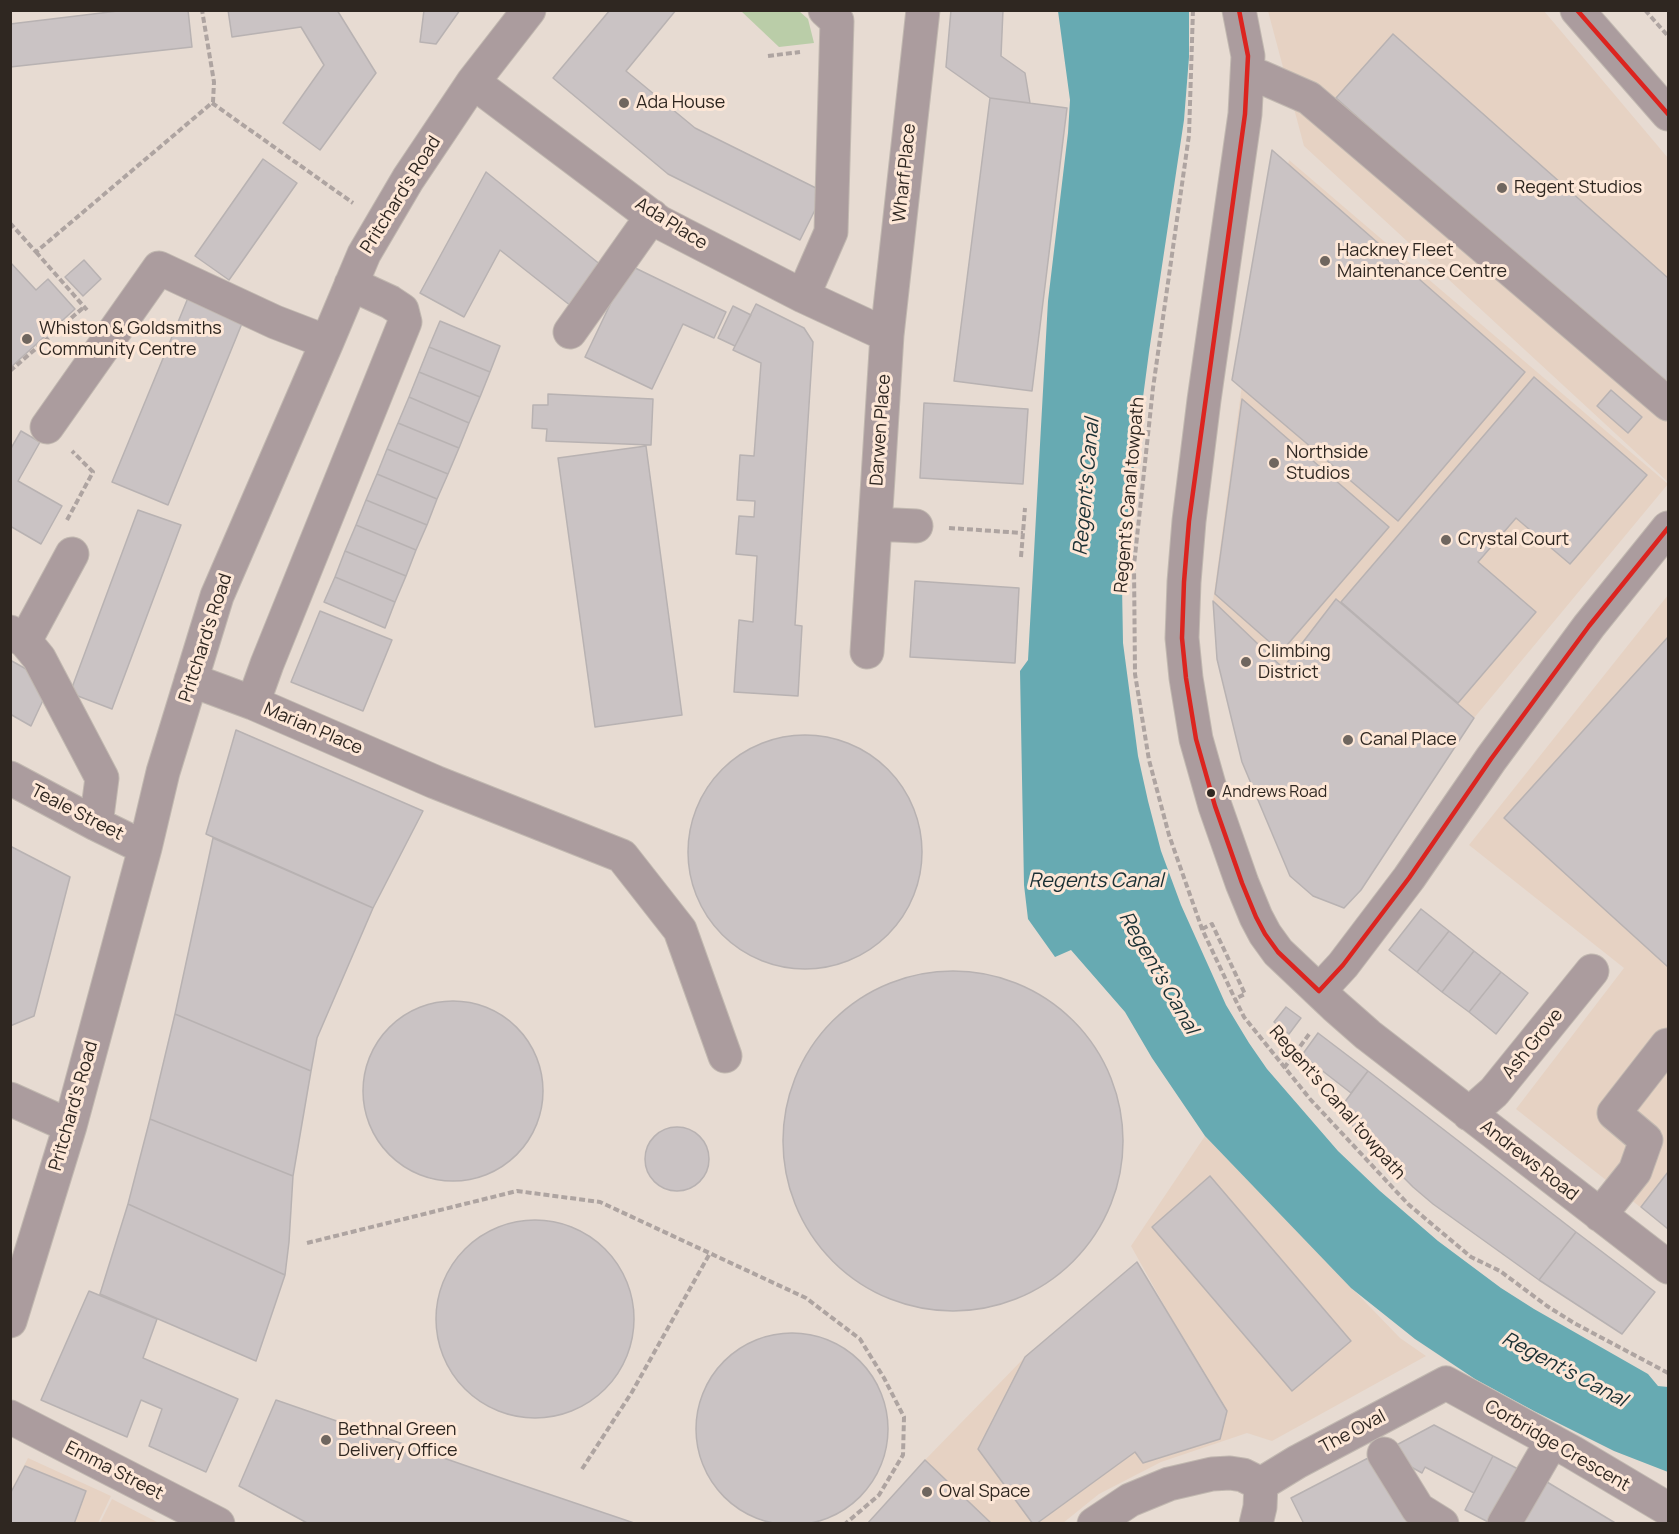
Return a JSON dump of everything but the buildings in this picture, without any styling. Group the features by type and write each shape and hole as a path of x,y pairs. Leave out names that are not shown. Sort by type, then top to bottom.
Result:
{"street":[{"name":"Pritchard's Road","path":"10,1321 70,1126 145,848 163,772 217,596 364,254 408,179 473,82 529,10"},
{"path":"803,296 831,232 837,21 825,10"},
{"name":"Wharf Place","path":"887,346 923,10"},
{"name":"Andrews Road","path":"1239,10 1248,56 1245,114 1190,521 1184,582 1182,638 1196,739 1215,806 1256,917 1278,952 1368,1035 1668,1267"},
{"path":"1577,10 1668,114"},
{"path":"1248,78 1261,77 1309,98 1668,404"},
{"name":"Ada Place","path":"473,82 658,222 803,296 887,346"},
{"path":"570,332 651,216"},
{"path":"47,427 159,268 275,322 327,342"},
{"path":"253,703 405,322 402,310 351,284"},
{"name":"Darwen Place","path":"867,652 887,346"},
{"path":"875,524 916,526"},
{"path":"1319,991 1343,965 1409,878 1491,759 1589,626 1668,528"},
{"path":"72,554 18,637 39,658 102,778 96,824"},
{"name":"Marian Place","path":"191,681 253,703 435,782 622,856 680,930 725,1056"},
{"name":"Teale Street","path":"10,778 145,848"},
{"name":"Ash Grove","path":"1469,1114 1494,1092 1592,971"},
{"path":"1600,1215 1635,1171 1646,1140 1614,1113 1667,1045"},
{"path":"10,1099 70,1126"},
{"name":"Corbridge Crescent","path":"1446,1383 1552,1441 1668,1509"},
{"name":"The Oval","path":"1261,1484 1297,1462 1446,1383"},
{"name":"Emma Street","path":"10,1418 218,1524"},
{"path":"1504,1524 1552,1441"},
{"path":"1384,1454 1418,1509 1442,1524"},
{"path":"1094,1524 1130,1500 1169,1484 1212,1474 1230,1473 1244,1475 1261,1484 1260,1507 1256,1524"}],"path":[{"path":"36,252 212,103 214,82 202,10"},
{"name":"Regent's Canal towpath","path":"1193,10 1189,135 1153,388 1134,566 1135,674 1155,782 1169,835 1202,929 1244,1017 1310,1099 1408,1204 1471,1257 1500,1271 1574,1323 1668,1373"},
{"path":"1645,10 1668,36"},
{"path":"212,103 382,223"},
{"path":"10,223 110,337"},
{"path":"10,371 84,307"},
{"path":"47,427 93,472 62,530 72,554"},
{"path":"1021,557 1024,508"},
{"path":"991,531 1023,532"},
{"path":"1202,929 1212,924 1219,935 1245,994 1235,999"},
{"path":"1284,1068 1314,1028"},
{"path":"307,1243 517,1191 600,1202 806,1298 860,1339 885,1378 904,1417 903,1455 879,1496 845,1524"},
{"path":"582,1469 632,1392 710,1253"}],"shaded area":[{"path":"1268,11 1544,11 1668,158 1668,482 1304,146"},
{"path":"1289,160 1668,484 1474,718 1336,599 1283,668 1213,601 1244,370"},
{"path":"1668,595 1668,1229 1516,1109 1624,968 1469,845"},
{"path":"1205,1136 1400,1338 1426,1356 1272,1441 1247,1433 1161,1462 1099,1494 1063,1523 867,1524 925,1460 1025,1357 1137,1262 1207,1382 1131,1246"},
{"path":"28,1458 111,1496 98,1523 11,1524 10,1492"},
{"path":"112,1499 159,1523 100,1523"}],"green space":[{"path":"741,11 799,11 808,19 814,43 779,47"}],"water":[{"name":"Regents Canal","path":"1058,11 1189,11 1189,57 1184,120 1149,352 1126,526 1122,585 1123,643 1138,756 1161,851 1181,905 1226,1005 1249,1043 1267,1069 1338,1151 1438,1241 1501,1288 1648,1374 1658,1386 1668,1387 1668,1472 1614,1451 1475,1379 1415,1339 1351,1288 1205,1136 1152,1058 1125,1012 1071,950 1055,957 1028,919 1024,885 1020,671 1028,660 1048,301 1070,100"}],"transit line":[{"path":"1239,10 1248,56 1245,114 1189,521 1182,638 1196,739 1215,806 1242,883 1265,934 1278,952 1319,991 1343,965 1409,878 1491,759 1589,626 1668,528"},
{"path":"1577,10 1668,114"}],"place":[{"name":"Ada House","path":"624,103"},
{"name":"Regent Studios","path":"1502,188"},
{"name":"Hackney Fleet Maintenance Centre","path":"1325,261"},
{"name":"Whiston & Goldsmiths Community Centre","path":"27,339"},
{"name":"Northside Studios","path":"1274,463"},
{"name":"Crystal Court","path":"1446,540"},
{"name":"Climbing District","path":"1246,662"},
{"name":"Canal Place","path":"1348,740"},
{"name":"Andrews Road","path":"1211,793"},
{"name":"Bethnal Green Delivery Office","path":"326,1440"},
{"name":"Oval Space","path":"927,1492"}],"water label":[{"name":"Regent's Canal","path":"1087,487"},
{"name":"Regent's Canal","path":"1158,973"},
{"name":"Regent's Canal","path":"1564,1370"}]}
